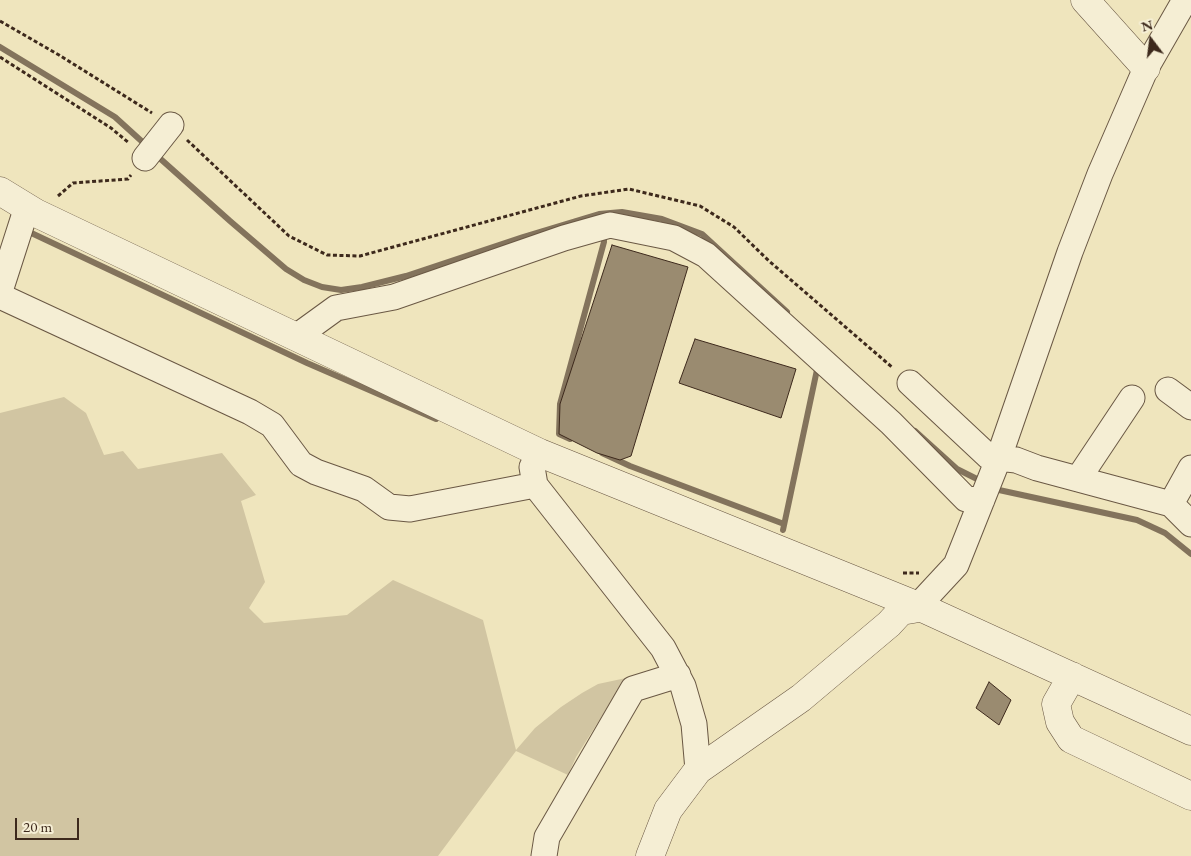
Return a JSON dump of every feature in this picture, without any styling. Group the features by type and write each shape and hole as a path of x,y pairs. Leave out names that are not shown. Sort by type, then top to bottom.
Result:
{"street":[{"path":"1085,0 1146,68"},
{"path":"650,856 668,810 698,770 801,698 889,624 901,611 918,606 956,565 999,457 1070,252 1100,174 1146,68 1185,0"},
{"path":"145,158 171,125"},
{"path":"0,190 33,210 540,453 918,606 1191,731"},
{"path":"0,291 33,210"},
{"path":"296,337 336,308 394,297 564,238 610,225 674,238 706,256 891,423 966,499 982,500"},
{"path":"0,296 250,412 272,425 301,464 316,472 364,489 389,507 410,509 535,484"},
{"path":"910,383 989,457 1016,460 1171,504 1191,524"},
{"path":"1168,390 1191,407"},
{"path":"1078,479 1132,398"},
{"path":"540,453 532,467 535,484 663,648 684,686 694,724 698,770"},
{"path":"1171,504 1191,468"},
{"path":"544,856 547,837 633,689 678,676"},
{"path":"1072,676 1056,704 1060,722 1071,739 1191,796"}],"path":[{"path":"0,21 59,55 171,125"},
{"path":"0,57 111,128 145,158 128,179 73,183 33,210"},
{"path":"896,572 923,573"}],"shaded area":[{"path":"64,397 86,413 104,455 123,451 138,469 222,453 256,495 241,501 265,582 249,608 264,623 347,615 393,580 483,620 516,750 535,728 582,693 598,684 626,678 576,757 568,775 516,751 438,856 0,856 0,413"}],"building":[{"path":"612,245 688,267 631,456 620,460 597,453 559,434 560,404"},
{"path":"695,339 796,369 781,418 679,383"},
{"path":"989,682 1011,700 999,725 976,708"}],"waterway":[{"path":"0,47 115,117 148,147"},
{"path":"155,154 286,269 304,280 322,287 341,290 362,287 406,276 599,214 622,212 662,219 702,234 787,312"},
{"path":"25,230 307,363 436,419"},
{"path":"570,439 559,434 560,404 604,242 604,232"},
{"path":"783,530 818,365"},
{"path":"915,431 957,469 983,482"},
{"path":"602,453 630,466 784,524"},
{"path":"992,486 999,490 1137,520 1165,533 1191,554"}]}
